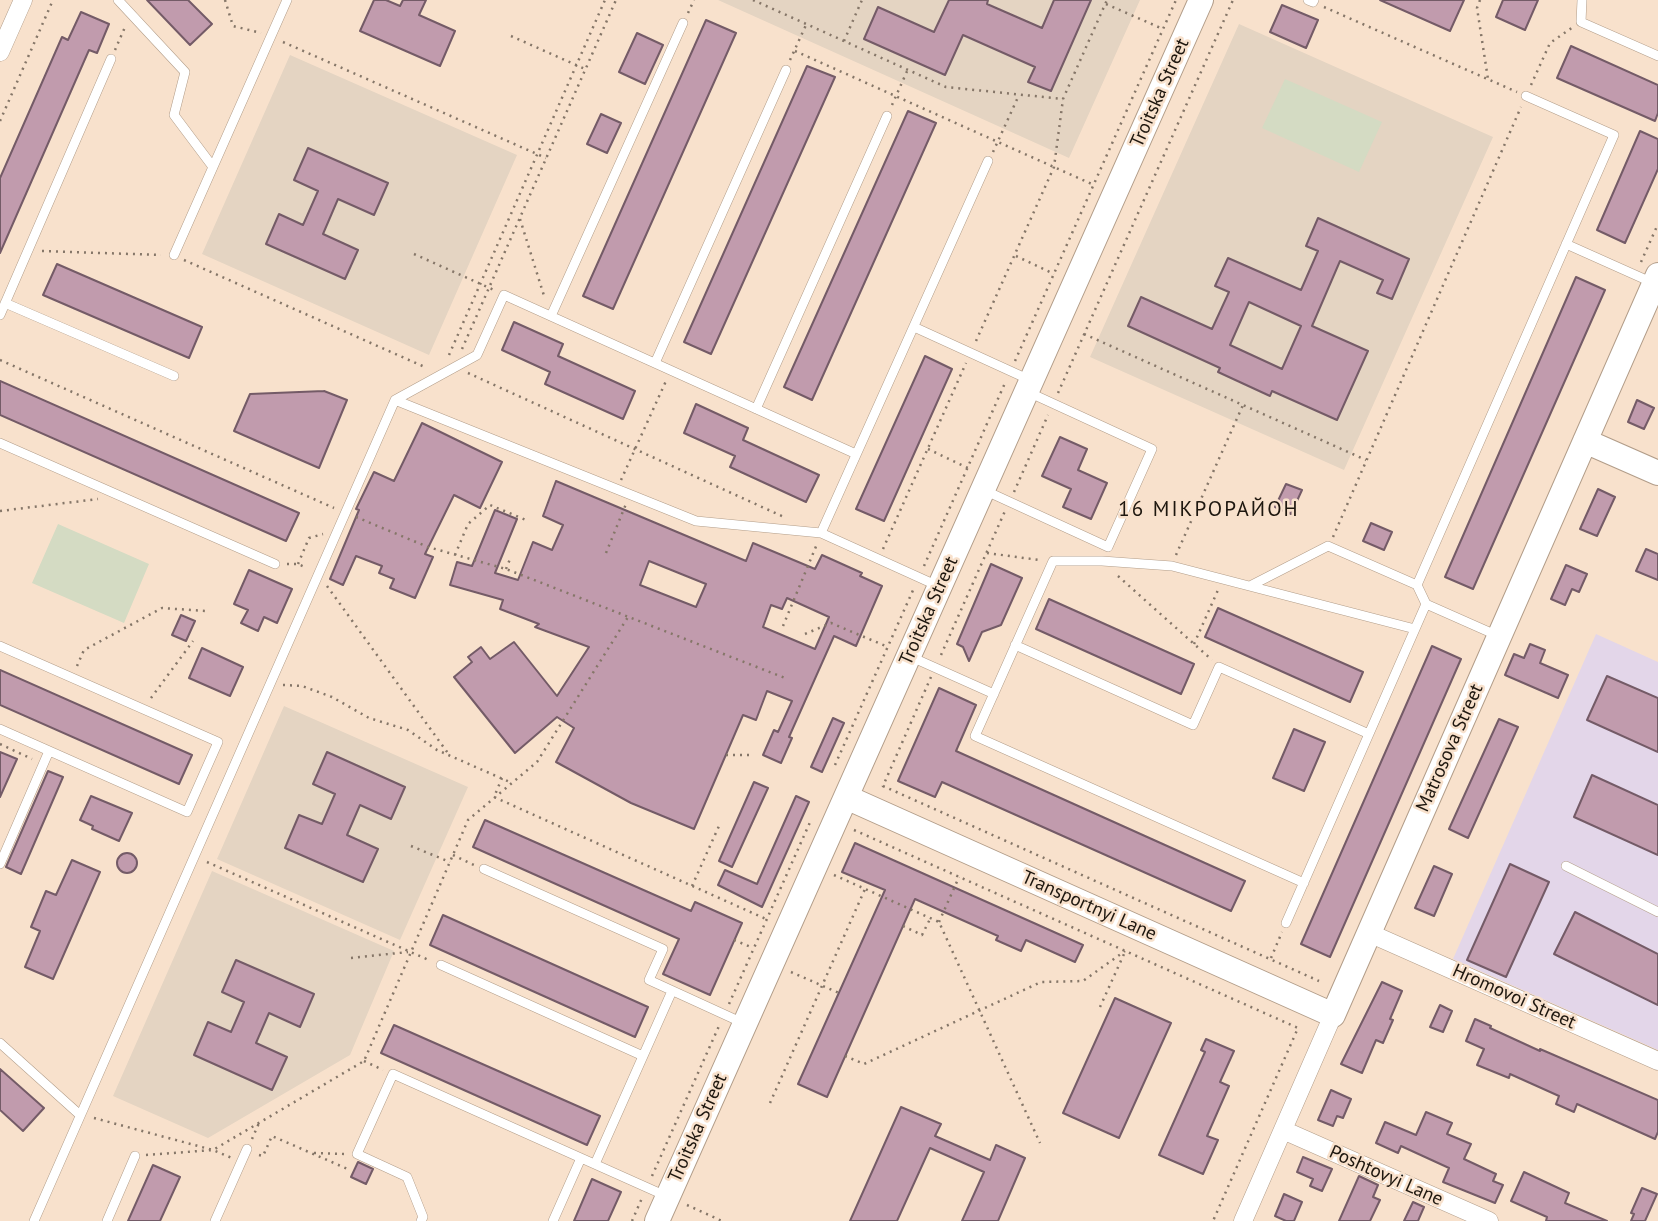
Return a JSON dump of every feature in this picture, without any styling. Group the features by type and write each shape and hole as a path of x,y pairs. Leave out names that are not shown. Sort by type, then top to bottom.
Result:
{"street":[{"path":"0,52 23,0"},
{"name":"Troitska Street","path":"657,1221 734,1019 846,797 898,652 929,582 983,490 1023,381 1201,0"},
{"name":"Matrosova Street","path":"1243,1221 1585,441 1655,288"},
{"path":"1585,441 1658,473"},
{"name":"Transportnyi Lane","path":"846,797 1333,1015"},
{"name":"Hromovoi Street","path":"1369,933 1658,1060"},
{"name":"Poshtovyi Lane","path":"1283,1130 1489,1221"}],"lane":[{"path":"118,0 185,72 174,115 213,167"},
{"path":"174,255 286,0"},
{"path":"1582,0 1581,22 1658,56"},
{"path":"551,316 683,23"},
{"path":"0,315 111,59"},
{"path":"655,363 786,70"},
{"path":"1417,585 1614,135 1526,96"},
{"path":"756,409 887,116"},
{"path":"821,533 988,161"},
{"path":"1566,244 1655,288"},
{"path":"34,1221 395,400 477,355 504,295 856,454"},
{"path":"5,303 174,376"},
{"path":"914,327 1023,381 1053,404 1152,449 1108,547 983,490"},
{"path":"395,400 696,521 821,533 929,582"},
{"path":"0,443 275,564"},
{"path":"1250,586 1328,546 1417,585 1426,604 1500,636"},
{"path":"1304,883 975,736 1053,561 1172,566 1415,629"},
{"path":"1286,923 1426,604"},
{"path":"1015,645 1194,725 1219,667 1369,734"},
{"path":"0,646 218,742 187,812 0,729"},
{"path":"898,652 994,694"},
{"path":"0,864 49,751"},
{"path":"1566,866 1658,912"},
{"path":"484,869 663,949 649,980 734,1019"},
{"path":"441,965 643,1056"},
{"path":"595,1164 672,991"},
{"path":"0,1043 80,1115"},
{"path":"421,1221 423,1217 407,1177 357,1154 393,1074 667,1197"},
{"path":"215,1221 247,1150"},
{"path":"107,1221 135,1156"},
{"path":"553,1221 581,1158"}],"path":[{"path":"0,121 53,0"},
{"path":"225,0 233,26 271,36 546,158"},
{"path":"28,251 174,255 440,374 605,0"},
{"path":"615,0 454,367 784,516"},
{"path":"753,0 946,87 1063,99"},
{"path":"844,41 862,0"},
{"path":"835,765 898,652 929,582 968,468 1023,381 1054,274 1176,0"},
{"path":"1233,0 883,786 1319,981"},
{"path":"1480,0 1477,8 1488,79"},
{"path":"1312,1 1526,96"},
{"path":"1054,167 1063,99 1106,2 1163,29"},
{"path":"111,59 131,13"},
{"path":"1328,546 1550,43 1581,22"},
{"path":"786,70 807,24"},
{"path":"511,36 585,69"},
{"path":"795,51 1094,185"},
{"path":"887,116 908,69"},
{"path":"988,161 1019,95"},
{"path":"519,218 551,316"},
{"path":"414,254 504,295"},
{"path":"1014,256 1054,274"},
{"path":"1084,334 1366,460"},
{"path":"0,360 428,547 506,569 785,678"},
{"path":"617,489 671,370"},
{"path":"1172,566 1243,405"},
{"path":"928,449 968,468"},
{"path":"606,552 630,494"},
{"path":"0,510 122,497"},
{"path":"455,555 468,524 490,505 526,520"},
{"path":"783,625 821,533"},
{"path":"298,564 309,538"},
{"path":"986,553 1053,561"},
{"path":"506,569 510,559"},
{"path":"1102,561 1219,667"},
{"path":"318,573 450,756"},
{"path":"1194,644 1223,579"},
{"path":"72,678 84,650 162,608 206,611"},
{"path":"135,1156 213,1150 364,1061 468,820 537,762 628,617"},
{"path":"805,634 831,623 898,652"},
{"path":"143,709 193,641"},
{"path":"267,691 290,684 332,696 369,718 408,730 450,756 512,783"},
{"path":"0,744 44,764"},
{"path":"726,755 751,755"},
{"path":"494,797 502,778"},
{"path":"494,797 766,919"},
{"path":"632,1221 667,1197 734,1019 753,948 811,820"},
{"path":"692,886 719,827"},
{"path":"854,830 1298,1028 1213,1221"},
{"path":"411,846 450,862"},
{"path":"453,855 484,869"},
{"path":"194,856 441,965"},
{"path":"834,875 939,922 1040,1143"},
{"path":"939,922 959,877"},
{"path":"770,1103 865,889"},
{"path":"903,926 922,934 930,918"},
{"path":"1270,959 1286,923"},
{"path":"734,940 753,948"},
{"path":"1100,1007 1125,951"},
{"path":"845,1056 864,1064 1041,982 1083,981 1125,951"},
{"path":"351,958 411,952"},
{"path":"791,972 839,993"},
{"path":"364,1061 393,1074"},
{"path":"80,1115 213,1150 241,1163"},
{"path":"247,1150 259,1123"},
{"path":"262,1156 272,1136 350,1170"},
{"path":"311,1153 357,1154"},
{"path":"667,1197 722,1221"}],"shaded area":[{"path":"718,0 1140,0 1069,158"},
{"path":"1239,24 1493,137 1344,470 1090,357"},
{"path":"290,55 517,155 429,355 202,254"},
{"path":"1596,634 1658,662 1658,1050 1453,959"},
{"path":"284,706 468,787 400,940 217,859"},
{"path":"212,871 394,951 350,1055 208,1138 113,1096"}],"green space":[{"path":"1285,79 1382,122 1359,172 1262,128"},
{"path":"58,524 149,564 124,623 32,583"}],"building":[{"path":"147,0 188,0 212,24 190,45"},
{"path":"374,0 386,0 400,6 403,0 426,0 419,15 455,31 440,66 360,31"},
{"path":"949,0 988,0 987,4 1042,28 1054,0 1091,0 1051,91 1028,82 1035,67 963,35 945,75 864,39 878,7 934,32"},
{"path":"1380,0 1464,0 1450,31"},
{"path":"1503,0 1538,0 1525,30 1496,17"},
{"path":"1282,5 1318,20 1306,48 1270,32"},
{"path":"81,12 109,24 97,53 89,50 0,253 0,178 62,37 68,40"},
{"path":"706,20 736,33 613,309 583,296"},
{"path":"637,33 663,45 645,84 619,72"},
{"path":"1571,46 1658,85 1658,113 1655,121 1557,78"},
{"path":"807,66 835,77 711,354 684,342"},
{"path":"908,111 936,123 812,400 784,387"},
{"path":"601,114 621,123 607,153 587,144"},
{"path":"1640,131 1658,139 1658,169 1625,243 1597,230"},
{"path":"308,148 388,183 374,215 338,199 323,234 358,250 345,279 266,244 279,214 303,225 318,191 294,180"},
{"path":"1318,218 1409,259 1392,299 1377,293 1383,280 1340,261 1312,326 1368,351 1337,420 1272,391 1270,396 1218,372 1220,368 1128,326 1141,297 1212,329 1229,292 1215,286 1228,258 1301,290 1318,251 1306,246","holes":["1249,302 1301,326 1282,369 1230,345"]},
{"path":"57,264 202,327 189,358 43,295"},
{"path":"1576,277 1605,290 1473,589 1445,577"},
{"path":"514,322 563,344 558,356 635,391 623,419 545,384 550,372 502,350"},
{"path":"925,356 952,369 884,521 856,509"},
{"path":"0,381 299,513 286,541 0,415"},
{"path":"324,391 347,400 319,468 234,431 250,394"},
{"path":"1637,400 1654,408 1644,429 1628,422"},
{"path":"696,404 748,428 743,440 819,475 806,502 730,467 735,456 684,433"},
{"path":"422,423 502,462 480,508 454,495 425,554 433,557 415,598 390,588 394,579 379,573 382,566 356,556 343,585 330,579 359,510 356,509 374,472 394,481"},
{"path":"1060,437 1087,449 1078,470 1107,483 1091,519 1063,507 1071,489 1042,476"},
{"path":"556,481 746,561 753,543 815,569 822,555 862,573 860,576 882,586 856,646 834,636 789,737 792,738 781,763 763,755 774,730 778,732 792,701 767,691 756,720 743,715 694,829 631,803 556,762 574,728 557,717 515,753 454,677 472,662 468,657 481,647 490,659 514,642 557,696 589,647 535,627 539,624 500,609 503,600 450,585 457,562 472,566 495,510 517,519 495,573 518,580 533,542 552,550 563,525 543,516","holes":["649,561 706,584 696,607 640,585","787,598 829,617 815,649 763,627 771,605 782,609"]},
{"path":"1286,484 1302,490 1291,514 1275,507"},
{"path":"1598,489 1615,497 1597,536 1580,529"},
{"path":"1371,523 1392,532 1384,550 1363,541"},
{"path":"1646,549 1658,554 1658,580 1636,571"},
{"path":"991,564 1022,578 1001,625 982,632 969,661 963,647 957,644"},
{"path":"1566,565 1587,574 1579,592 1572,589 1565,605 1551,599"},
{"path":"249,570 292,589 277,623 264,617 258,631 241,623 248,610 234,604"},
{"path":"1049,599 1194,664 1181,694 1036,629"},
{"path":"1218,608 1363,672 1350,702 1205,637"},
{"path":"181,615 195,621 186,641 172,635"},
{"path":"1530,644 1545,650 1540,663 1568,675 1558,698 1505,675 1514,654 1524,658"},
{"path":"1432,646 1461,659 1330,957 1301,944"},
{"path":"202,648 243,667 230,696 189,678"},
{"path":"0,670 192,755 179,784 0,705"},
{"path":"1607,676 1658,698 1658,752 1587,720"},
{"path":"939,688 976,705 956,751 1245,881 1231,911 942,782 935,797 898,781"},
{"path":"833,718 844,723 822,772 811,767"},
{"path":"1499,719 1518,727 1468,838 1449,829"},
{"path":"1294,729 1325,742 1304,791 1273,778"},
{"path":"0,752 17,759 0,797"},
{"path":"327,752 405,787 391,819 360,805 347,835 378,849 363,882 285,848 299,815 322,824 335,794 313,784"},
{"path":"48,771 63,777 21,874 6,867"},
{"path":"1592,775 1658,805 1658,855 1574,817"},
{"path":"754,782 768,788 732,867 719,861"},
{"path":"91,796 132,813 119,841 92,829 93,826 80,820"},
{"path":"796,796 809,802 762,907 718,885 725,870 757,884"},
{"path":"485,820 691,911 695,902 742,923 710,995 663,974 679,939 473,847"},
{"path":"855,843 1083,945 1075,962 1026,940 1021,951 996,940 998,936 915,899 827,1097 798,1084 885,890 842,872"},
{"path":"127,853 134,856 137,863 134,870 127,873 120,870 117,863 120,856"},
{"path":"72,860 100,872 53,979 25,967 40,931 31,927 46,891 56,895"},
{"path":"1510,864 1549,882 1506,977 1467,960"},
{"path":"1434,866 1452,874 1434,916 1415,908"},
{"path":"1575,912 1658,954 1658,1005 1554,954"},
{"path":"443,915 648,1007 635,1037 430,945"},
{"path":"236,960 314,994 300,1027 269,1013 256,1043 287,1057 272,1090 194,1055 208,1022 231,1032 244,1002 222,992"},
{"path":"1382,982 1402,991 1383,1043 1376,1040 1362,1073 1341,1064"},
{"path":"1115,998 1171,1023 1119,1138 1063,1113"},
{"path":"1440,1005 1452,1011 1443,1032 1430,1027"},
{"path":"1475,1019 1540,1051 1658,1100 1658,1132 1655,1139 1577,1104 1574,1112 1556,1104 1559,1096 1510,1074 1509,1078 1477,1065 1484,1049 1466,1041"},
{"path":"394,1025 600,1116 587,1145 381,1053"},
{"path":"1206,1039 1234,1051 1220,1082 1229,1086 1207,1136 1218,1140 1203,1174 1159,1155 1205,1052 1201,1050"},
{"path":"0,1069 44,1108 23,1131 0,1110"},
{"path":"1331,1090 1351,1099 1343,1118 1337,1116 1333,1126 1318,1120"},
{"path":"901,1107 941,1124 935,1136 990,1160 996,1145 1025,1158 998,1221 962,1221 984,1172 930,1148 897,1221 850,1221"},
{"path":"1426,1112 1452,1123 1447,1134 1471,1144 1464,1159 1496,1174 1493,1181 1503,1185 1495,1203 1443,1182 1449,1168 1401,1146 1398,1153 1376,1143 1385,1122 1416,1135"},
{"path":"1303,1157 1332,1169 1322,1191 1310,1186 1313,1179 1297,1172"},
{"path":"358,1162 373,1169 366,1184 351,1177"},
{"path":"153,1165 180,1177 160,1221 128,1221"},
{"path":"1524,1172 1569,1193 1565,1203 1607,1221 1546,1221 1547,1217 1511,1201"},
{"path":"1359,1176 1378,1185 1373,1197 1380,1200 1370,1221 1339,1221"},
{"path":"592,1179 621,1192 608,1221 574,1221"},
{"path":"1642,1188 1657,1194 1645,1221 1631,1221 1634,1214 1631,1213"},
{"path":"1284,1194 1302,1202 1294,1221 1275,1216"},
{"path":"1413,1202 1424,1207 1418,1221 1404,1221"}],"district":[{"name":"16 МІКРОРАЙОН","path":"1209,510"}]}
